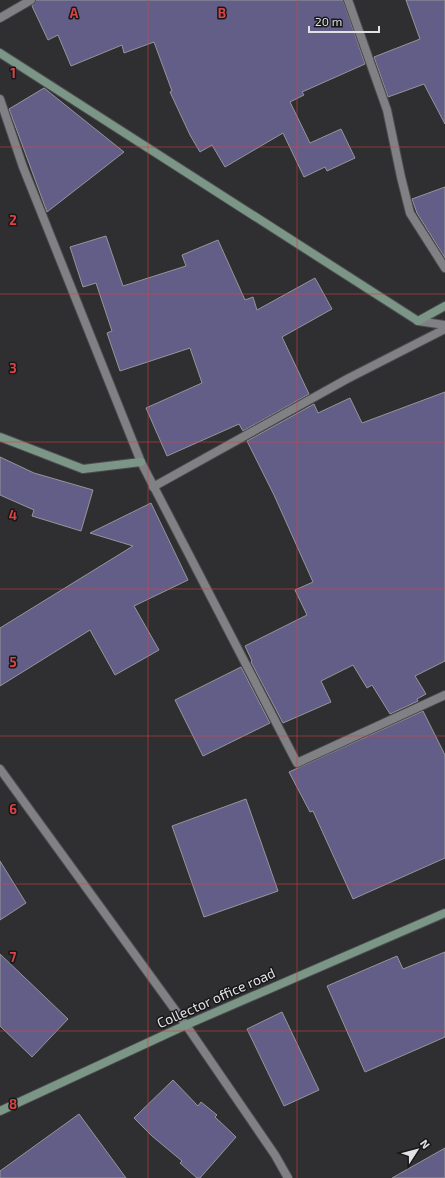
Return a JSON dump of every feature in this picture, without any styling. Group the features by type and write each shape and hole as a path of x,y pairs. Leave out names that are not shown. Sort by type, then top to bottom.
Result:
{"street":[{"path":"0,18 31,0"},
{"path":"348,0 387,110 400,177 410,213 445,268"},
{"path":"0,53 418,321 445,326"},
{"path":"0,99 23,168 141,462 297,763 445,695"},
{"path":"418,321 445,306"},
{"path":"153,487 347,379 445,329"},
{"path":"0,438 83,469 141,462"},
{"path":"0,769 186,1025 275,1155 288,1178"},
{"name":"Collector office road","path":"0,1111 186,1025 445,913"}],"building":[{"path":"36,0 343,0 365,64 302,92 304,95 290,102 310,143 341,129 355,158 327,171 325,167 304,177 283,133 225,167 212,145 200,152 190,135 170,92 172,91 154,42 124,53 122,45 71,66 58,35 48,40 32,6"},
{"path":"406,0 445,0 445,124 424,84 388,97 374,57 420,39"},
{"path":"44,88 124,152 47,212 9,109"},
{"path":"445,187 445,258 417,213 412,199"},
{"path":"106,236 123,286 186,266 182,255 218,240 245,300 253,297 257,310 315,278 332,309 282,337 309,394 243,431 239,424 167,456 146,408 202,383 190,348 120,371 107,333 112,331 96,283 83,287 70,247"},
{"path":"445,392 445,661 415,676 426,694 417,699 418,701 390,714 372,685 367,688 353,665 321,681 331,702 283,723 251,662 252,661 245,646 307,615 295,590 313,582 274,495 247,441 314,404 318,413 350,398 362,423"},
{"path":"0,457 34,473 93,490 81,531 32,516 34,510 0,495"},
{"path":"151,503 188,580 134,606 159,650 115,675 90,630 0,686 0,628 133,546 90,533"},
{"path":"241,667 270,723 203,756 175,700"},
{"path":"423,711 445,755 445,858 353,899 313,811 310,812 289,772"},
{"path":"246,799 278,891 204,917 172,826"},
{"path":"0,861 26,903 0,920"},
{"path":"445,952 445,1037 365,1072 327,986 397,956 403,969"},
{"path":"0,954 68,1019 32,1057 0,1026"},
{"path":"282,1012 319,1090 284,1106 247,1029"},
{"path":"173,1080 198,1106 201,1102 217,1115 215,1117 236,1137 200,1178 197,1178 180,1163 182,1161 152,1136 134,1118"},
{"path":"79,1114 126,1178 0,1178 0,1171"},
{"path":"445,1148 445,1178 392,1178"}]}
